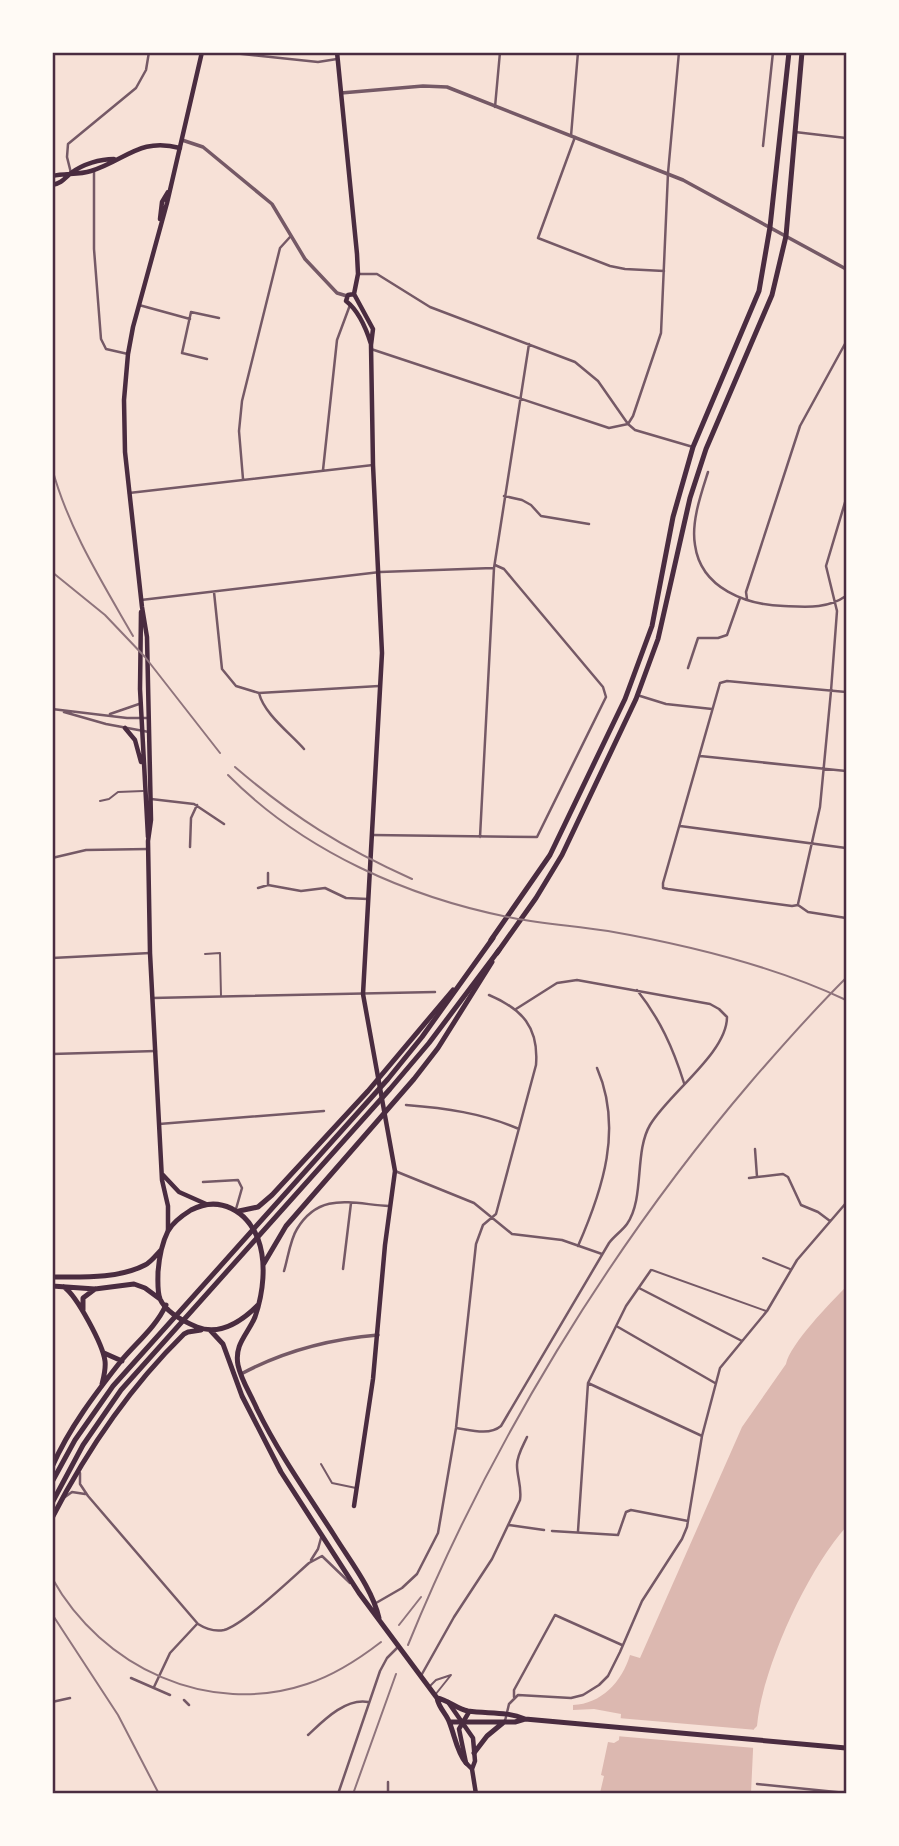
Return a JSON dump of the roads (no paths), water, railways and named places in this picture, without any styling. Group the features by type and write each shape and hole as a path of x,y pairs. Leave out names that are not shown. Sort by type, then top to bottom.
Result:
{"highway":[{"path":"52,1482 75,1440 120,1378 388,1079 422,1037 550,855 625,699 652,626 673,517 693,447 755,303 769,227 789,52"},
{"path":"52,1503 83,1445 121,1390 390,1090 499,950 562,855 636,697 658,639 694,485 706,449 772,295 786,236 802,52"},
{"path":"160,1299 158,1276 168,1231 186,1213 206,1204 215,1203 238,1210 262,1204 368,1091 438,1009 493,938"},
{"path":"263,1265 286,1226 438,1048 473,996 499,950"},
{"path":"238,1210 252,1226 263,1265 254,1319 238,1349 241,1374 289,1469 378,1602 380,1620"},
{"path":"52,1277 93,1276 132,1269 147,1264 163,1247"},
{"path":"52,1286 95,1289 138,1285 160,1299 181,1319 207,1330 223,1344 233,1377 275,1463 359,1593 436,1697 439,1708 450,1722 466,1763"},
{"path":"64,1287 83,1310 104,1353 106,1369 102,1387"},
{"path":"83,1310 83,1298 95,1289"},
{"path":"52,1518 107,1428 141,1382 184,1335 239,1322 258,1305"},
{"path":"52,1467 67,1437 102,1387 158,1320 166,1306"},
{"path":"104,1353 122,1361"},
{"path":"436,1697 470,1711 507,1710 525,1719"},
{"path":"450,1722 504,1722 525,1719 846,1748"},
{"path":"474,1753 487,1736 504,1722"}],"main road":[{"path":"148,841 151,799 147,637 129,493 124,422 128,354 161,223 160,209 170,189 202,52"},
{"path":"337,56 358,274 353,304"},
{"path":"71,173 80,174 94,170 153,145 165,144 180,148"},
{"path":"52,176 71,173 98,161 115,159"},
{"path":"52,185 64,181 71,173"},
{"path":"354,294 347,296 346,301 353,304 373,329 373,465 383,626 363,994 395,1171 380,1288 378,1335 370,1401 354,1506"},
{"path":"142,607 139,634 140,683 148,841 150,953 162,1175 169,1212 168,1231"},
{"path":"125,729 135,740 143,769"},
{"path":"162,1175 176,1189 206,1204"},
{"path":"448,1702 473,1738 472,1769 476,1794"},
{"path":"470,1711 459,1729 466,1763 472,1769"}],"street":[{"path":"71,173 67,158 68,144 136,88 146,70 149,52"},
{"path":"224,52 318,62 337,56"},
{"path":"495,107 500,52"},
{"path":"579,52 573,136 538,238 610,266 664,271"},
{"path":"371,347 609,428 628,424 660,341 668,173 680,52"},
{"path":"763,146 772,52"},
{"path":"341,93 446,87 668,173 846,269"},
{"path":"794,132 846,138"},
{"path":"182,140 201,146 272,204 305,259 337,293 347,296"},
{"path":"94,170 95,260 101,339 106,349 128,354"},
{"path":"243,479 239,431 245,386 280,248 290,237"},
{"path":"358,274 377,274 430,307 530,344 585,368 635,430 693,447"},
{"path":"323,470 337,340 353,304"},
{"path":"139,305 190,319"},
{"path":"207,359 182,353 191,312 219,318"},
{"path":"747,599 746,592 800,426 846,342"},
{"path":"480,838 495,567 504,496 530,344"},
{"path":"129,493 373,465"},
{"path":"708,472 698,507 695,545 698,557 718,586 753,603 784,606 823,606 846,596"},
{"path":"504,496 522,500 541,516 589,524"},
{"path":"797,905 820,807 831,691 835,603 827,566 846,499"},
{"path":"141,600 380,572 495,567 504,569 607,692 537,837 372,835"},
{"path":"214,592 222,669 236,686 259,693 379,686"},
{"path":"688,668 698,638 727,635 740,598"},
{"path":"846,692 721,682 663,887 797,905 808,912 846,918"},
{"path":"259,693 261,702 304,749"},
{"path":"636,697 712,709"},
{"path":"110,715 135,708 141,702"},
{"path":"52,709 149,718"},
{"path":"58,710 125,729 149,732"},
{"path":"698,756 846,771"},
{"path":"151,799 197,805 224,824"},
{"path":"190,847 191,818 197,805"},
{"path":"679,826 846,848"},
{"path":"52,858 86,849 148,849"},
{"path":"268,873 268,885"},
{"path":"258,888 268,885 301,891 328,889 346,898 368,899"},
{"path":"52,958 150,953"},
{"path":"456,1428 487,1432 500,1426 602,1254 614,1236 628,1223 649,1126 721,1042 727,1028 727,1017 710,1004 587,981 565,980 516,1009"},
{"path":"636,989 662,1024 684,1083"},
{"path":"152,998 435,992"},
{"path":"378,1602 402,1588 417,1574 438,1533 456,1428 476,1244 483,1225 496,1214 536,1065 537,1051 533,1034 516,1009 489,995"},
{"path":"52,1054 156,1051"},
{"path":"578,1246 603,1179 610,1148 605,1087 597,1068"},
{"path":"406,1105 467,1112 494,1118 519,1129"},
{"path":"159,1124 324,1111"},
{"path":"755,1149 757,1177"},
{"path":"395,1171 474,1203 512,1234 555,1239 602,1254"},
{"path":"749,1178 783,1174 788,1177 802,1205 830,1221"},
{"path":"203,1182 238,1180 242,1188 238,1210"},
{"path":"284,1271 296,1230 316,1208 325,1203 389,1206"},
{"path":"343,1269 351,1203"},
{"path":"514,1696 559,1698 583,1695 608,1676 648,1591 681,1539 688,1521 702,1436 720,1368 766,1311 791,1269 846,1203"},
{"path":"578,1531 588,1383 626,1307 650,1270"},
{"path":"639,1288 742,1341"},
{"path":"617,1327 715,1383"},
{"path":"241,1374 298,1351 340,1339 378,1335"},
{"path":"588,1383 702,1436"},
{"path":"420,1677 492,1559 509,1525 520,1500 522,1489 517,1467 518,1457 527,1437"},
{"path":"81,1468 80,1484 88,1496 205,1629 218,1630 234,1626 309,1563 322,1556 359,1593"},
{"path":"62,1500 72,1492 88,1496"},
{"path":"552,1531 618,1535 626,1513 631,1510 688,1521"},
{"path":"509,1525 544,1530"},
{"path":"309,1563 318,1549 321,1533"},
{"path":"504,1722 514,1690 555,1615 622,1645"},
{"path":"154,1686 170,1653 198,1624"},
{"path":"338,1794 381,1668 398,1647"},
{"path":"131,1678 170,1695"},
{"path":"52,1702 70,1698"},
{"path":"184,1700 189,1704"},
{"path":"308,1735 331,1714 360,1701 368,1702"},
{"path":"388,1782 388,1794"},
{"path":"757,1784 805,1792 846,1793"}],"lane":[{"path":"100,801 109,800 118,792 145,791"},
{"path":"205,954 220,953 221,997"},
{"path":"763,1258 791,1269"},
{"path":"650,1270 766,1311"},
{"path":"321,1464 332,1483 356,1488"},
{"path":"436,1697 455,1671"},
{"path":"429,1687 436,1680 451,1675"}],"railway":[{"path":"52,468 76,533 133,636"},
{"path":"52,572 105,615 145,657 220,753"},
{"path":"235,767 319,830 412,879"},
{"path":"228,775 290,827 324,848 397,884 435,898 513,918 608,931 699,950 789,976 846,1000"},
{"path":"408,1645 476,1496 515,1423 602,1280 698,1146 773,1056 846,978"},
{"path":"52,1578 73,1610 99,1637 129,1660 162,1677 196,1689 233,1694 270,1693 307,1684 346,1666 381,1642"},
{"path":"399,1625 421,1597"},
{"path":"52,1614 118,1715 159,1794"},
{"path":"353,1794 396,1674"}]}
